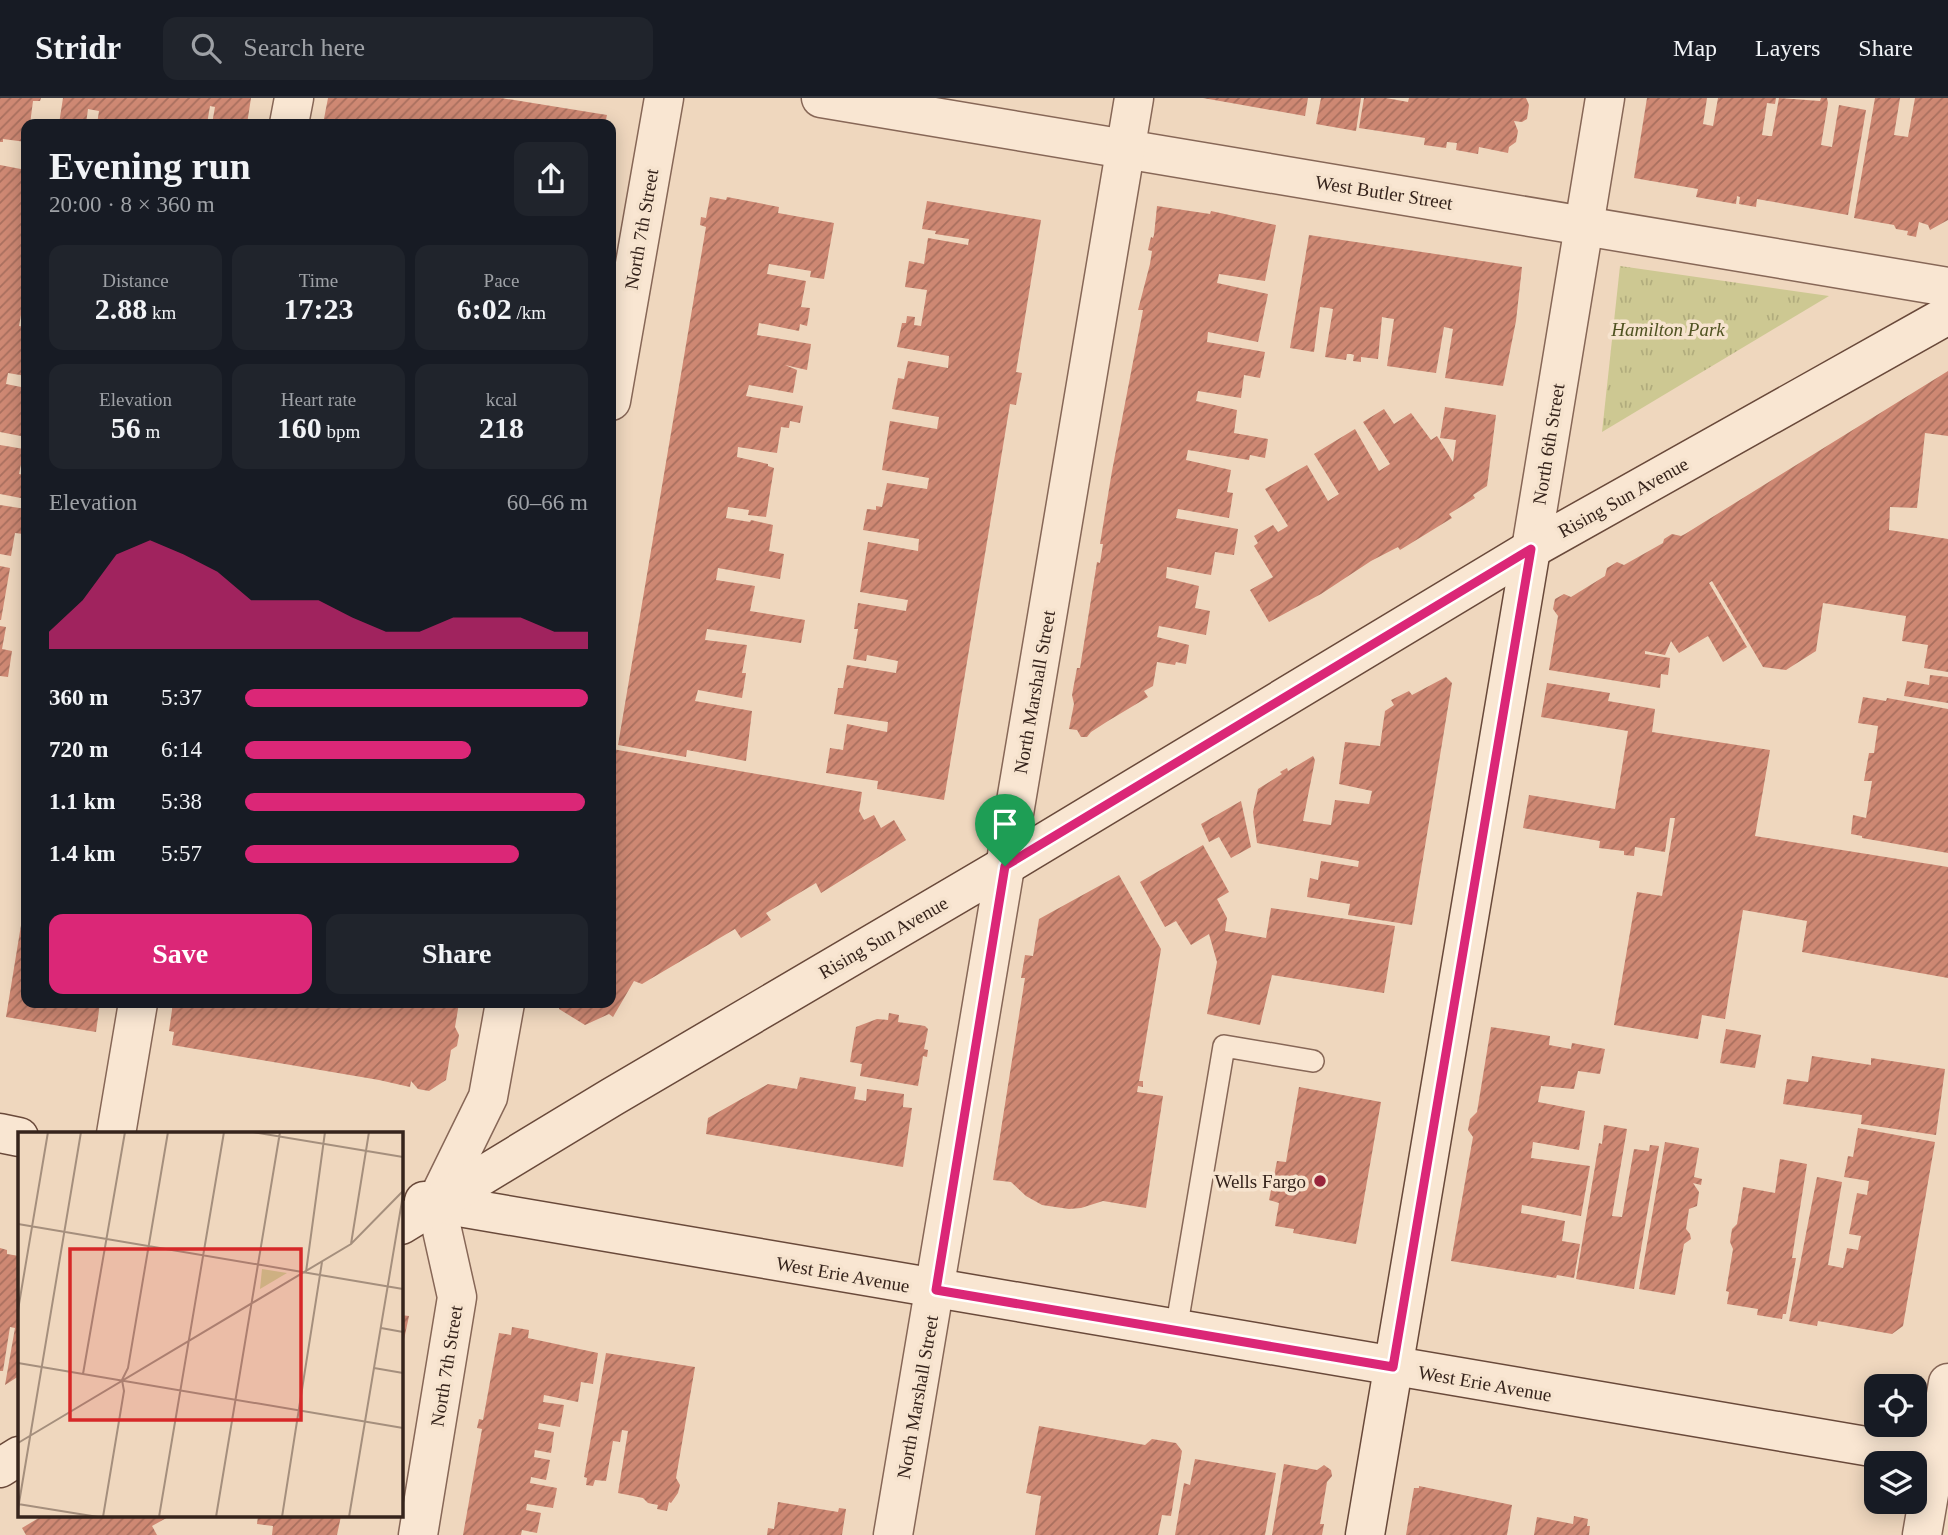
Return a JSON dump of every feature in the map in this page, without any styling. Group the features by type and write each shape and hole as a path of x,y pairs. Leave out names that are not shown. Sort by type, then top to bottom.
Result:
{"street":[{"path":"290,119 294,98"},
{"name":"North 7th Street","path":"616,372 664,98"},
{"name":"West Butler Street","path":"821,98 1948,287"},
{"name":"North Marshall Street","path":"893,1535 1134,98"},
{"name":"North 6th Street","path":"1365,1535 1605,98"},
{"name":"Rising Sun Avenue","path":"402,1224 418,1200 1005,866 1531,549 1948,315"},
{"path":"116,1132 137,1008"},
{"path":"418,1200 488,1097 504,1008"},
{"path":"0,1133 18,1137"},
{"name":"North 7th Street","path":"418,1200 457,1297 418,1535"},
{"name":"West Erie Avenue","path":"418,1200 1941,1459"},
{"path":"1922,1535 1941,1459 1948,1383"},
{"path":"0,1468 18,1457"}],"lane":[{"path":"1176,1330 1224,1046 1313,1060"}],"green space":[{"name":"Hamilton Park","path":"1620,266 1829,296 1602,432"}],"building":[{"path":"0,98 41,98 40,101 33,101 31,119 21,119 21,141 3,139 3,142 0,142"},
{"path":"63,98 251,98 248,119 213,119 215,107 210,106 208,119 98,119 99,111 88,109 87,119 60,119"},
{"path":"328,98 501,98 607,115 606,119 324,119"},
{"path":"1203,98 1308,98 1305,116"},
{"path":"1321,98 1361,98 1356,131 1316,124"},
{"path":"1364,98 1408,102 1409,98 1526,98 1529,105 1527,119 1522,122 1514,121 1518,131 1516,142 1509,147 1508,153 1479,147 1478,154 1456,150 1457,143 1447,142 1446,148 1424,145 1425,138 1359,128"},
{"path":"1647,98 1707,98 1703,124 1713,126 1718,98 1776,98 1775,104 1767,103 1762,135 1772,136 1779,98 1820,101 1821,98 1827,98 1821,145 1832,147 1839,105 1866,110 1848,215 1757,199 1756,207 1739,204 1740,197 1737,196 1736,204 1696,197 1698,189 1634,178"},
{"path":"1875,98 1900,98 1894,135 1908,137 1915,98 1948,98 1948,220 1930,230 1928,225 1919,222 1916,237 1907,235 1908,231 1896,229 1894,225 1854,218"},
{"path":"0,165 21,169 21,375 8,373 6,384 21,387 21,436 0,432"},
{"path":"710,197 726,200 727,197 779,207 778,213 834,223 824,279 810,277 811,271 769,264 767,274 806,281 801,307 810,308 807,326 800,324 799,331 759,323 757,335 811,344 807,370 785,365 797,370 793,393 749,385 746,396 803,406 800,423 790,421 789,428 781,427 777,453 738,447 737,457 768,464 774,468 766,517 748,515 749,510 728,507 726,518 773,525 769,551 784,554 780,579 718,568 716,580 755,586 750,611 805,620 801,643 707,629 705,640 747,645 742,673 746,673 742,698 698,690 695,701 752,711 746,761 687,750 686,757 618,745 706,227 700,225 701,217 706,218"},
{"path":"927,201 1041,220 1016,372 1022,373 1016,405 1010,404 944,800 877,789 878,781 826,773 830,748 843,750 847,724 887,732 888,722 834,714 838,688 843,688 847,665 896,673 898,661 867,655 866,661 853,659 858,629 854,629 858,603 906,611 908,600 860,592 868,542 918,551 919,539 863,530 867,509 876,510 876,506 882,507 887,483 927,489 928,484 929,478 882,470 890,421 937,429 939,417 892,409 898,378 904,379 908,361 948,368 949,356 897,347 902,323 906,323 907,316 915,317 914,325 921,326 927,290 905,287 909,261 924,264 928,238 968,245 969,239 935,234 936,231 922,229"},
{"path":"1157,206 1210,214 1211,211 1276,225 1265,281 1219,274 1217,283 1268,294 1258,342 1208,332 1207,342 1265,352 1260,378 1244,375 1241,398 1198,391 1196,401 1237,410 1234,433 1268,439 1265,458 1250,455 1249,460 1188,450 1186,460 1231,470 1227,492 1233,493 1229,518 1178,509 1176,518 1238,529 1234,555 1215,552 1211,575 1167,567 1166,578 1199,586 1195,608 1210,611 1206,635 1159,626 1157,637 1189,645 1186,664 1157,662 1153,686 1144,691 1148,697 1087,737 1081,737 1077,730 1069,729 1074,704 1072,695 1077,668 1080,668 1097,562 1100,563 1103,544 1100,544 1143,310 1138,310 1150,264 1152,251 1148,250 1154,235"},
{"path":"1309,235 1522,267 1516,321 1503,386 1445,378 1453,329 1444,327 1436,373 1387,366 1394,319 1382,317 1378,359 1361,357 1361,362 1353,361 1354,355 1351,354 1347,354 1346,360 1325,357 1333,309 1320,307 1314,352 1290,348"},
{"path":"1948,371 1948,436 1925,433 1917,508 1890,507 1889,530 1948,539 1948,672 1924,668 1928,645 1902,641 1906,616 1823,603 1816,651 1786,670 1763,667 1712,581 1709,583 1747,647 1723,662 1708,636 1679,653 1671,641 1665,655 1645,651 1645,654 1670,658 1668,675 1661,674 1660,688 1549,670 1558,616 1553,609 1555,599 1564,594 1571,597 1605,576 1607,568 1617,562 1624,565 1663,543 1664,539 1672,534 1685,534"},
{"path":"1445,407 1496,415 1487,486 1473,495 1475,498 1449,514 1452,518 1400,550 1398,547 1371,561 1321,594 1269,622 1250,590 1273,577 1254,546 1258,543 1254,536 1273,525 1278,532 1288,526 1265,489 1307,465 1328,501 1339,494 1314,454 1355,429 1379,471 1390,464 1363,422 1384,409 1394,424 1411,413 1431,440 1437,436 1453,462 1456,440 1440,438"},
{"path":"0,445 21,448 21,498 0,494"},
{"path":"0,505 21,508 21,534 15,533 11,556 0,554"},
{"path":"0,566 10,568 1,620 0,620"},
{"path":"0,626 6,627 2,649 12,651 8,677 0,676"},
{"path":"1930,675 1948,677 1948,703 1904,696 1907,681 1929,685"},
{"path":"1446,677 1452,683 1412,925 1348,915 1350,904 1307,897 1310,878 1318,880 1321,861 1358,867 1359,861 1257,843 1253,812 1258,789 1282,774 1280,772 1287,768 1288,771 1313,756 1315,760 1303,821 1331,825 1335,800 1369,804 1372,791 1339,784 1345,742 1380,746 1385,711 1394,705 1391,700 1409,691 1412,695"},
{"path":"1547,683 1610,693 1608,701 1655,709 1652,732 1770,750 1755,836 1948,867 1948,978 1802,952 1807,921 1743,910 1725,1019 1702,1015 1698,1039 1614,1025 1637,892 1662,896 1675,818 1670,818 1665,852 1635,847 1634,856 1624,855 1624,851 1599,848 1600,841 1523,828 1529,795 1615,809 1628,731 1541,717"},
{"path":"1863,697 1886,701 1887,698 1948,709 1948,853 1851,834 1853,815 1866,818 1872,781 1864,781 1869,753 1874,753 1878,726 1858,723"},
{"path":"616,750 862,792 859,811 864,820 874,815 881,828 894,820 906,840 821,893 816,883 766,913 771,920 741,938 735,929 642,984 634,981 613,1017 609,1014 585,1025 559,1009 616,1008"},
{"path":"1241,801 1251,847 1231,858 1219,837 1209,842 1201,824"},
{"path":"1203,845 1229,892 1217,899 1227,918 1225,931 1266,938 1271,908 1395,926 1384,993 1272,975 1260,1025 1207,1014 1217,962 1209,934 1191,945 1176,921 1165,927 1140,882"},
{"path":"1119,875 1161,949 1139,1081 1143,1081 1143,1087 1138,1086 1137,1092 1163,1096 1146,1208 1103,1201 1069,1209 1042,1205 1026,1196 1011,1182 993,1180 1025,978 1021,978 1025,955 1033,956 1039,919"},
{"path":"21,925 21,1008 99,1008 96,1032 6,1017"},
{"path":"172,1008 458,1008 455,1027 459,1035 457,1046 451,1050 446,1080 429,1091 418,1089 411,1081 410,1087 172,1045 174,1032 169,1031"},
{"path":"889,1013 899,1015 898,1022 925,1026 928,1029 924,1049 928,1050 927,1057 923,1056 918,1086 860,1076 862,1064 850,1062 856,1027 877,1019 888,1020"},
{"path":"1491,1027 1550,1036 1549,1045 1571,1049 1572,1043 1605,1049 1600,1074 1578,1071 1574,1089 1541,1086 1538,1102 1585,1111 1579,1150 1533,1142 1531,1158 1590,1166 1581,1216 1522,1205 1521,1213 1565,1221 1562,1241 1580,1244 1574,1278 1557,1275 1556,1278 1451,1261 1473,1137 1468,1130 1470,1119 1477,1112"},
{"path":"1726,1029 1761,1035 1755,1068 1720,1063"},
{"path":"1812,1056 1871,1065 1871,1058 1945,1069 1936,1135 1861,1124 1862,1115 1783,1104 1787,1079 1808,1082"},
{"path":"800,1077 856,1087 854,1099 866,1101 867,1089 904,1094 903,1107 912,1108 903,1167 706,1134 708,1118 768,1084 797,1089"},
{"name":"Wells Fargo","path":"1299,1087 1381,1102 1356,1244 1293,1233 1294,1229 1275,1226 1279,1203 1269,1200 1277,1161 1286,1162"},
{"path":"1604,1125 1627,1129 1612,1216 1622,1217 1634,1149 1649,1151 1650,1145 1659,1146 1634,1289 1576,1279"},
{"path":"1858,1128 1935,1142 1903,1326 1892,1334 1818,1321 1817,1326 1789,1321 1817,1177 1842,1182 1828,1265 1843,1268 1847,1248 1858,1250 1861,1236 1849,1234 1857,1193 1867,1195 1869,1181 1844,1177 1848,1156 1853,1157"},
{"path":"1665,1142 1699,1148 1694,1177 1702,1179 1701,1185 1693,1183 1699,1192 1697,1206 1689,1209 1686,1229 1691,1239 1684,1244 1675,1295 1639,1289"},
{"path":"1780,1159 1807,1164 1792,1258 1796,1258 1786,1314 1783,1314 1782,1319 1757,1315 1758,1309 1727,1304 1729,1292 1726,1291 1733,1249 1730,1242 1732,1229 1737,1224 1743,1187 1775,1193"},
{"path":"0,1248 7,1250 7,1254 18,1256 18,1377 5,1385 15,1328 10,1327 3,1371 0,1371"},
{"path":"402,1315 409,1316 402,1349"},
{"path":"512,1327 529,1330 528,1338 598,1353 593,1384 581,1382 578,1402 544,1395 543,1402 564,1405 560,1427 539,1423 538,1429 554,1432 551,1453 535,1450 534,1457 550,1460 546,1480 531,1477 530,1483 557,1488 553,1508 527,1504 526,1510 541,1513 537,1533 522,1530 521,1535 463,1535 482,1429 477,1428 479,1419 483,1420 499,1333 511,1335"},
{"path":"606,1353 695,1367 676,1478 680,1485 678,1493 671,1503 669,1502 667,1511 657,1509 658,1505 648,1503 643,1498 618,1493 628,1431 622,1430 620,1442 613,1441 606,1481 595,1480 593,1486 586,1485 587,1478 584,1477"},
{"path":"1039,1426 1145,1445 1152,1439 1176,1443 1182,1451 1171,1516 1162,1515 1158,1535 1035,1535 1041,1496 1026,1493"},
{"path":"1195,1459 1276,1473 1265,1535 1175,1535 1184,1483 1190,1485"},
{"path":"1284,1464 1317,1470 1324,1465 1331,1470 1332,1476 1327,1482 1320,1524 1324,1524 1322,1535 1272,1535"},
{"path":"1419,1486 1512,1505 1507,1535 1406,1535 1414,1488"},
{"path":"778,1502 838,1512 839,1508 846,1509 842,1535 767,1535 768,1528 774,1529"},
{"path":"1574,1516 1588,1519 1589,1535 1534,1535 1537,1517 1573,1524"},
{"path":"39,1518 166,1518 152,1526 157,1535 26,1535 22,1528"},
{"path":"258,1518 341,1518 337,1535 272,1535 273,1526 257,1524"}],"place":[{"name":"Wells Fargo","path":"1320,1181"}],"route":[{"path":"1531,549 1393,1367 936,1290 1005,866 1531,549"}]}
